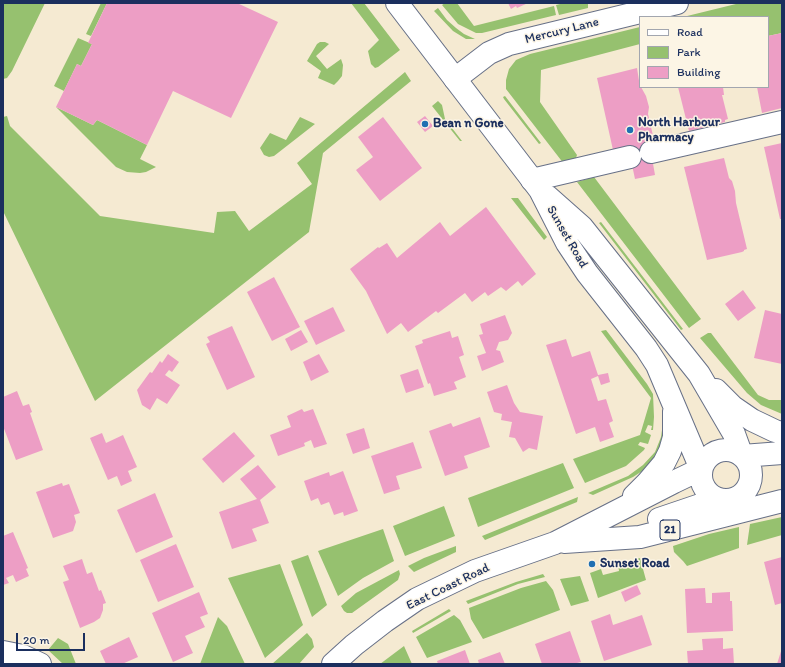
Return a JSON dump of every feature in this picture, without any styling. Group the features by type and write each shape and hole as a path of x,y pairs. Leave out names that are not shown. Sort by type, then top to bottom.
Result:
{"main road":[{"name":"Sunset Road","path":"397,3 536,185 567,243 588,273 646,348 657,365 701,469"},
{"name":"Mercury Lane","path":"455,79 490,53 509,44 678,3"},
{"path":"536,185 641,155 782,122"},
{"name":"Sunset Road","path":"536,185 582,227 699,374 734,434 742,456"},
{"path":"699,374 742,414 764,427 782,432"},
{"path":"617,512 647,483 664,463 670,451 674,437 674,404"},
{"name":"21","path":"701,469 704,462 710,456 718,452 730,451 742,456 782,453"},
{"path":"555,543 637,527 718,499 733,499 746,490 749,483 750,468 742,456"},
{"path":"701,469 704,488 708,493 718,499"},
{"name":"East Coast Road","path":"333,664 379,626 417,599 475,571 555,543 701,469"},
{"path":"740,495 782,489"},
{"name":"East Coast Road","path":"555,543 640,537 782,501"},
{"path":"3,652 23,656 40,664"}],"green space":[{"path":"3,3 45,3 12,71 7,78 3,79"},
{"path":"101,3 107,3 91,36 86,34"},
{"path":"351,3 364,3 400,50 378,67 375,68 371,64 368,51 379,40"},
{"path":"445,3 457,3 474,26 554,6 556,15 482,33 476,33 458,24 442,5"},
{"path":"564,3 588,3 588,8 559,15 556,5"},
{"path":"740,3 782,3 782,33 769,36 769,16 687,16"},
{"path":"438,8 447,20 456,28 475,39 466,39 453,31 434,11"},
{"path":"639,27 639,44 541,70 540,102 577,155 575,161 564,164 506,89 506,80 509,69 516,60 530,54"},
{"path":"78,38 92,44 81,66 77,64 64,91 54,86"},
{"path":"320,42 329,44 316,56 327,69 341,59 343,65 342,76 334,85 318,78 321,71 307,61 317,44"},
{"path":"405,72 411,81 323,153 309,232 95,401 3,211 3,117 7,116 10,126 100,216 214,233 217,212 235,211 249,231 312,184 297,163"},
{"path":"505,96 541,143 539,144 504,99 503,97"},
{"path":"438,101 442,105 445,119 462,141 460,141 432,106"},
{"path":"56,107 93,125 97,120 147,145 140,159 156,167 140,173 127,172 116,167"},
{"path":"300,117 315,124 274,156 269,157 264,155 260,148 270,133 286,140"},
{"path":"594,177 701,319 689,328 577,182"},
{"path":"511,198 518,198 547,237 544,240"},
{"path":"601,222 683,329 681,330 599,223"},
{"path":"606,330 653,394 653,430 651,430 652,426 648,425 645,432 651,435 648,444 640,442 638,445 645,448 644,450 626,466 585,483 573,459 640,435 651,398 601,331"},
{"path":"708,333 711,333 758,395 769,400 782,400 782,414 761,405 747,393 700,338"},
{"path":"660,395 663,399 665,430 658,456 647,468 633,477 593,495 588,493 628,476 643,465 655,452 661,437 663,423 663,408"},
{"path":"563,463 574,488 478,527 468,498"},
{"path":"578,497 577,502 485,540 482,536"},
{"path":"444,506 455,536 405,556 393,526"},
{"path":"782,517 782,535 747,545 750,524"},
{"path":"739,527 739,548 687,566 674,552 673,546 709,534"},
{"path":"383,529 394,561 363,578 338,596 318,551"},
{"path":"456,546 456,552 414,572 408,566 424,558"},
{"path":"308,555 327,605 312,617 291,561"},
{"path":"640,558 646,580 598,598 590,573 601,569 603,575 619,571 618,564"},
{"path":"280,564 303,625 265,658 228,578"},
{"path":"399,570 400,574 398,580 352,613 347,613 344,611 341,606 356,593"},
{"path":"543,574 545,577 518,584 468,604 466,601 516,582"},
{"path":"580,576 589,601 571,606 560,579"},
{"path":"546,581 553,590 560,610 483,639 471,619 469,608 521,588"},
{"path":"449,609 451,611 413,633 412,631"},
{"path":"454,615 460,620 472,642 427,658 416,637"},
{"path":"218,617 227,626 245,664 200,664"},
{"path":"307,633 312,639 314,647 299,664 272,664"},
{"path":"58,638 68,644 76,664 63,664 48,650"},
{"path":"404,646 412,664 380,664"}],"building":[{"path":"107,3 237,3 278,22 231,118 173,91 147,145 97,120 93,125 56,107 77,64 81,66 92,44 88,43"},
{"path":"508,3 528,3 511,9"},
{"path":"782,33 782,108 762,113 757,88 769,88 769,36"},
{"path":"637,68 639,88 642,88 646,96 649,107 648,114 654,140 649,141 655,175 635,179 628,146 613,150 597,78"},
{"path":"678,88 723,88 724,95 722,95 728,119 725,120 725,122 689,131"},
{"name":"Bean n Gone","path":"425,116 433,126 425,132 417,122"},
{"path":"383,117 422,168 380,201 356,170 373,157 358,137"},
{"path":"782,143 782,219 780,219 764,147"},
{"path":"724,158 729,178 732,181 735,191 736,203 747,249 742,252 707,260 684,167"},
{"path":"486,207 536,274 522,286 518,281 506,291 501,287 488,296 485,292 472,302 465,293 438,313 436,311 408,332 401,323 387,334 366,291 350,269 378,247 379,248 387,243 397,258 440,222 450,236"},
{"path":"274,277 300,327 272,341 247,292"},
{"path":"743,290 756,308 738,321 725,304"},
{"path":"333,307 345,331 316,345 304,321"},
{"path":"765,310 782,314 782,364 754,358"},
{"path":"505,315 512,333 508,340 499,342 496,350 500,351 504,362 482,371 477,356 486,353 479,335 483,334 480,324"},
{"path":"232,326 255,377 227,390 206,344 210,342 207,337"},
{"path":"301,330 308,342 291,351 285,339"},
{"path":"450,331 452,338 458,336 464,355 459,357 466,377 454,382 457,389 434,396 430,383 428,384 415,346 423,343 422,340"},
{"path":"566,339 572,357 590,351 598,375 608,373 610,382 601,385 598,376 591,379 598,401 606,399 613,421 609,423 614,437 600,442 595,427 576,434 546,345"},
{"path":"168,354 179,362 172,372 169,370 165,375 180,385 167,404 157,398 150,410 142,405 137,390 150,372 152,373 160,361 162,363"},
{"path":"319,354 329,372 311,381 303,362"},
{"path":"418,369 424,387 406,393 400,375"},
{"path":"507,385 514,403 520,412 543,416 537,450 529,448 523,452 515,438 509,437 512,422 501,420 502,414 494,412 487,392"},
{"path":"17,391 23,406 29,404 32,412 30,413 43,450 16,460 3,426 3,397"},
{"path":"302,409 304,412 313,409 327,444 314,448 311,440 304,443 305,446 278,456 270,435 291,427 287,416"},
{"path":"480,417 490,447 464,456 468,468 445,476 429,431 451,423 453,427"},
{"path":"364,428 370,448 353,454 346,434"},
{"path":"234,432 255,456 223,483 202,459"},
{"path":"102,433 106,443 123,435 137,467 128,471 132,481 121,486 117,476 108,480 90,438"},
{"path":"413,442 422,468 396,476 400,489 384,494 371,456"},
{"path":"258,465 276,487 260,500 269,523 252,529 257,541 232,549 219,512 257,499 240,479"},
{"path":"343,471 358,511 344,516 343,512 334,515 329,502 321,505 318,498 311,501 304,481 329,472 330,476"},
{"path":"62,483 63,486 69,484 80,513 74,515 76,522 73,531 53,538 36,492"},
{"path":"155,493 173,537 136,553 117,510"},
{"path":"13,532 28,568 26,569 29,576 16,582 13,575 6,578 9,583 3,585 3,536"},
{"path":"176,544 194,587 158,602 140,560"},
{"path":"782,557 782,603 775,605 764,562"},
{"path":"82,559 87,574 92,572 99,591 101,590 106,603 103,604 103,610 100,618 80,628 63,582 69,580 63,566"},
{"path":"637,585 641,594 625,602 621,592"},
{"path":"705,588 706,603 712,603 712,593 730,592 730,601 732,601 733,631 687,633 685,589"},
{"path":"199,592 208,614 200,617 205,627 185,636 193,653 173,662 152,613"},
{"path":"610,614 613,625 642,615 652,645 604,661 591,621"},
{"path":"570,631 581,662 577,664 542,664 535,644"},
{"path":"129,637 138,657 122,664 106,664 100,651"},
{"path":"723,638 723,649 733,648 734,664 688,664 687,651 703,650 702,639"},
{"path":"782,648 782,664 777,664"},
{"path":"465,650 470,664 438,664 437,661"},
{"path":"500,652 505,664 479,664 478,660"}],"place":[{"name":"Bean n Gone","path":"425,124"},
{"name":"North Harbour Pharmacy","path":"630,130"},
{"name":"Sunset Road","path":"592,564"}]}
